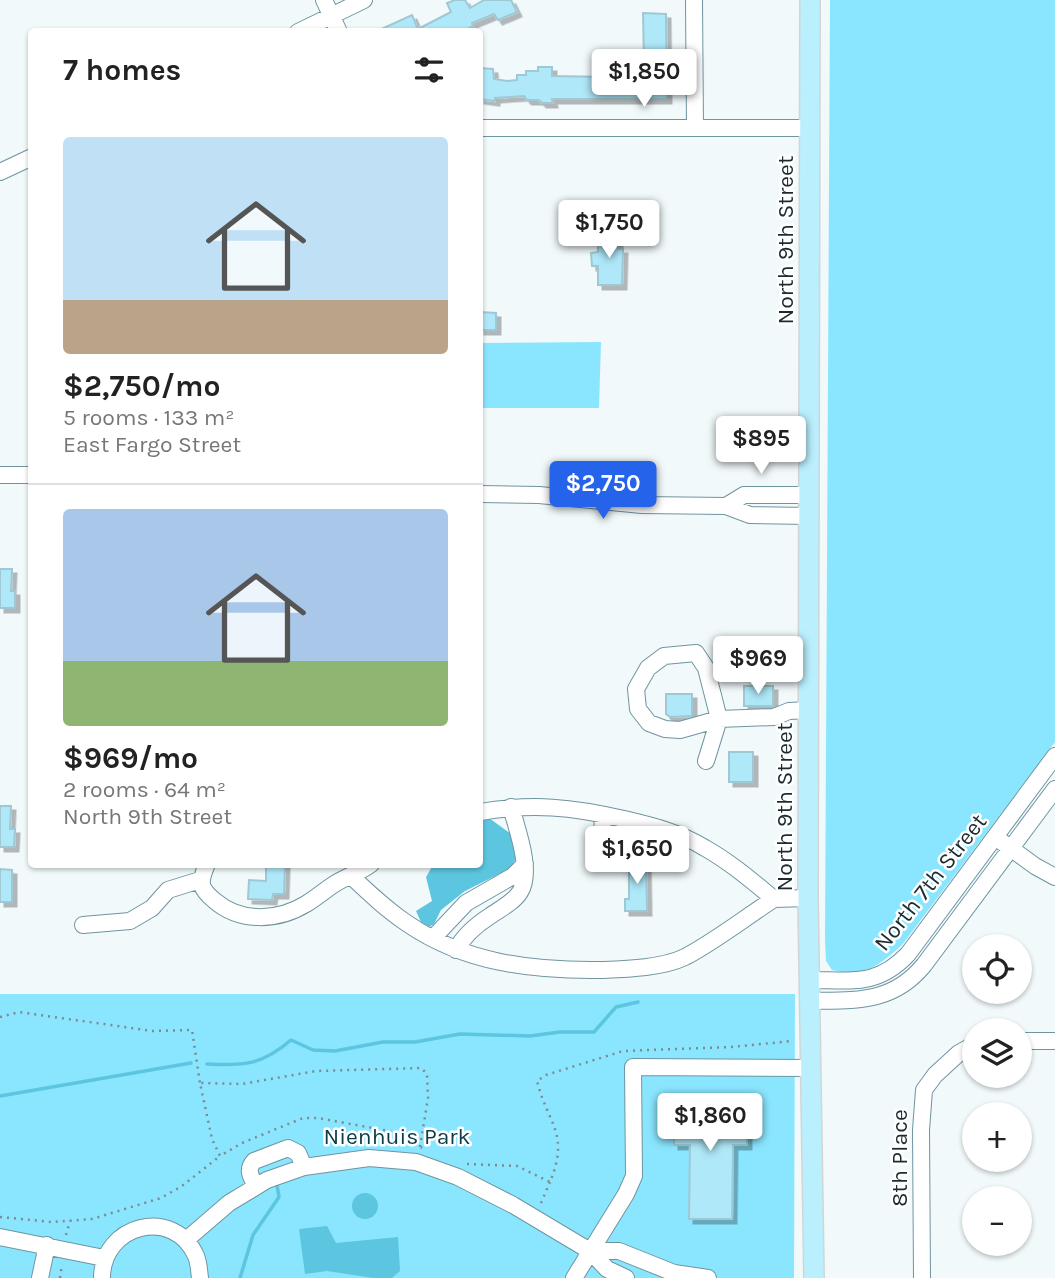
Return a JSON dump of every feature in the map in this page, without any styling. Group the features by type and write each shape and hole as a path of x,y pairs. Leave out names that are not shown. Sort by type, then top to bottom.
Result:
{"main road":[{"name":"North 9th Street","path":"810,0 808,898 814,1278"}],"street":[{"path":"324,0 337,28"},
{"path":"306,28 364,0"},
{"path":"694,0 695,128"},
{"path":"483,128 809,128"},
{"path":"0,171 28,159"},
{"path":"0,475 28,475"},
{"path":"726,506 749,494 809,495"},
{"path":"483,495 539,495 642,505 726,506 750,515 809,516"},
{"path":"706,761 719,719 706,668 696,653 664,656 648,668 636,689 638,709 649,723 657,726 680,730 719,719 774,717 789,711 809,710"},
{"name":"North 7th Street","path":"809,980 865,979 892,970 908,954 1055,756"},
{"name":"North 7th Street","path":"809,1001 876,997 909,981 924,965 1055,789"},
{"path":"483,812 511,807 573,808 665,828 731,863 774,899"},
{"path":"456,950 463,938 479,923 520,894 525,864 511,807"},
{"path":"603,814 603,835 612,848 621,849 627,843 637,822"},
{"path":"995,836 1055,877"},
{"path":"433,939 466,903 513,876 525,864"},
{"path":"83,925 130,921 152,908 168,890 204,872 204,891 217,903 243,916 261,918 288,912 306,904 334,884 364,868"},
{"path":"351,876 408,924 456,950 478,958 517,965 576,970 638,968 684,958 774,899 808,898"},
{"path":"1032,1041 1055,1041"},
{"name":"8th Place","path":"922,1278 921,1130 924,1090 935,1075 962,1051"},
{"path":"574,1278 626,1195 634,1176 633,1067 810,1068"},
{"path":"256,1186 249,1173 250,1165 254,1161 288,1148 298,1153 304,1167"},
{"path":"186,1240 229,1203 256,1186 304,1167 369,1158 416,1162 458,1177 491,1194 590,1251 607,1269 626,1278"},
{"path":"102,1278 104,1258 115,1241 131,1230 150,1226 169,1229 186,1240 197,1257 200,1278"},
{"path":"0,1237 104,1258"},
{"path":"40,1278 47,1245"},
{"path":"590,1251 619,1251 674,1273 708,1278"}],"path":[{"path":"0,1017 19,1012 152,1031 192,1030 212,1139 220,1156"},
{"path":"541,1203 559,1156 559,1137 537,1081 546,1075 623,1051 731,1047 792,1041"},
{"path":"200,1083 242,1084 316,1071 421,1068 427,1074 428,1098 420,1147"},
{"path":"0,1217 52,1222 92,1219 161,1198 242,1143 303,1118 318,1118 389,1131 427,1151"},
{"path":"466,1164 517,1166 550,1182"},
{"path":"65,1237 70,1221"},
{"path":"60,1278 62,1258"}],"green space":[{"path":"830,0 1055,0 1055,742 902,945 871,968 854,972 832,970 826,961 825,940"},
{"path":"601,342 599,408 483,408 483,343"},
{"name":"Nienhuis Park","path":"0,994 795,994 794,1278 0,1278"}],"shaded area":[{"path":"489,818 511,834 516,858 511,868 465,891 441,910 434,924 429,927 421,922 416,911 432,901 426,877 431,868 483,868 483,819"},
{"path":"365,1193 374,1197 378,1206 374,1215 365,1219 356,1215 352,1206 356,1197"},
{"path":"327,1226 336,1243 398,1237 400,1271 392,1278 327,1271 305,1274 299,1229"}],"building":[{"path":"465,0 470,8 484,0 511,0 517,12 498,20 494,14 472,23 473,26 469,28 420,28 451,12 447,3"},
{"path":"643,13 666,14 667,99 552,99 553,103 527,100 524,96 495,98 495,101 483,99 483,68 493,69 494,79 507,81 517,80 517,75 526,75 526,71 538,71 538,67 552,67 552,76 607,77 606,84 639,84 639,62 644,62"},
{"path":"412,15 418,28 384,28"},
{"path":"598,234 618,234 618,249 623,249 622,285 598,285 598,266 592,266 591,253 598,252"},
{"path":"483,312 496,313 496,330 483,330"},
{"path":"0,569 12,569 11,591 15,591 15,608 0,608"},
{"path":"744,686 773,686 773,706 744,706"},
{"path":"666,694 692,694 692,716 670,717 666,714"},
{"path":"729,752 753,752 753,782 729,782"},
{"path":"0,806 11,806 10,829 15,829 14,847 0,847"},
{"path":"629,858 646,858 647,911 625,911 625,899 629,899"},
{"path":"266,868 285,868 284,894 273,894 272,900 248,899 249,880 266,881"},
{"path":"0,869 12,870 12,902 0,902"},
{"path":"703,1094 719,1094 723,1103 729,1103 729,1112 747,1112 747,1145 733,1145 732,1219 689,1219 690,1145 674,1145 674,1103 699,1104"}],"waterway":[{"path":"207,1064 232,1065 252,1062 271,1055 291,1040 313,1050 335,1051 383,1042 415,1042 460,1034 530,1036 560,1032 594,1032 616,1007 638,1002"},
{"path":"0,1096 191,1063"},
{"path":"240,1278 253,1235 279,1197 277,1185"}]}
